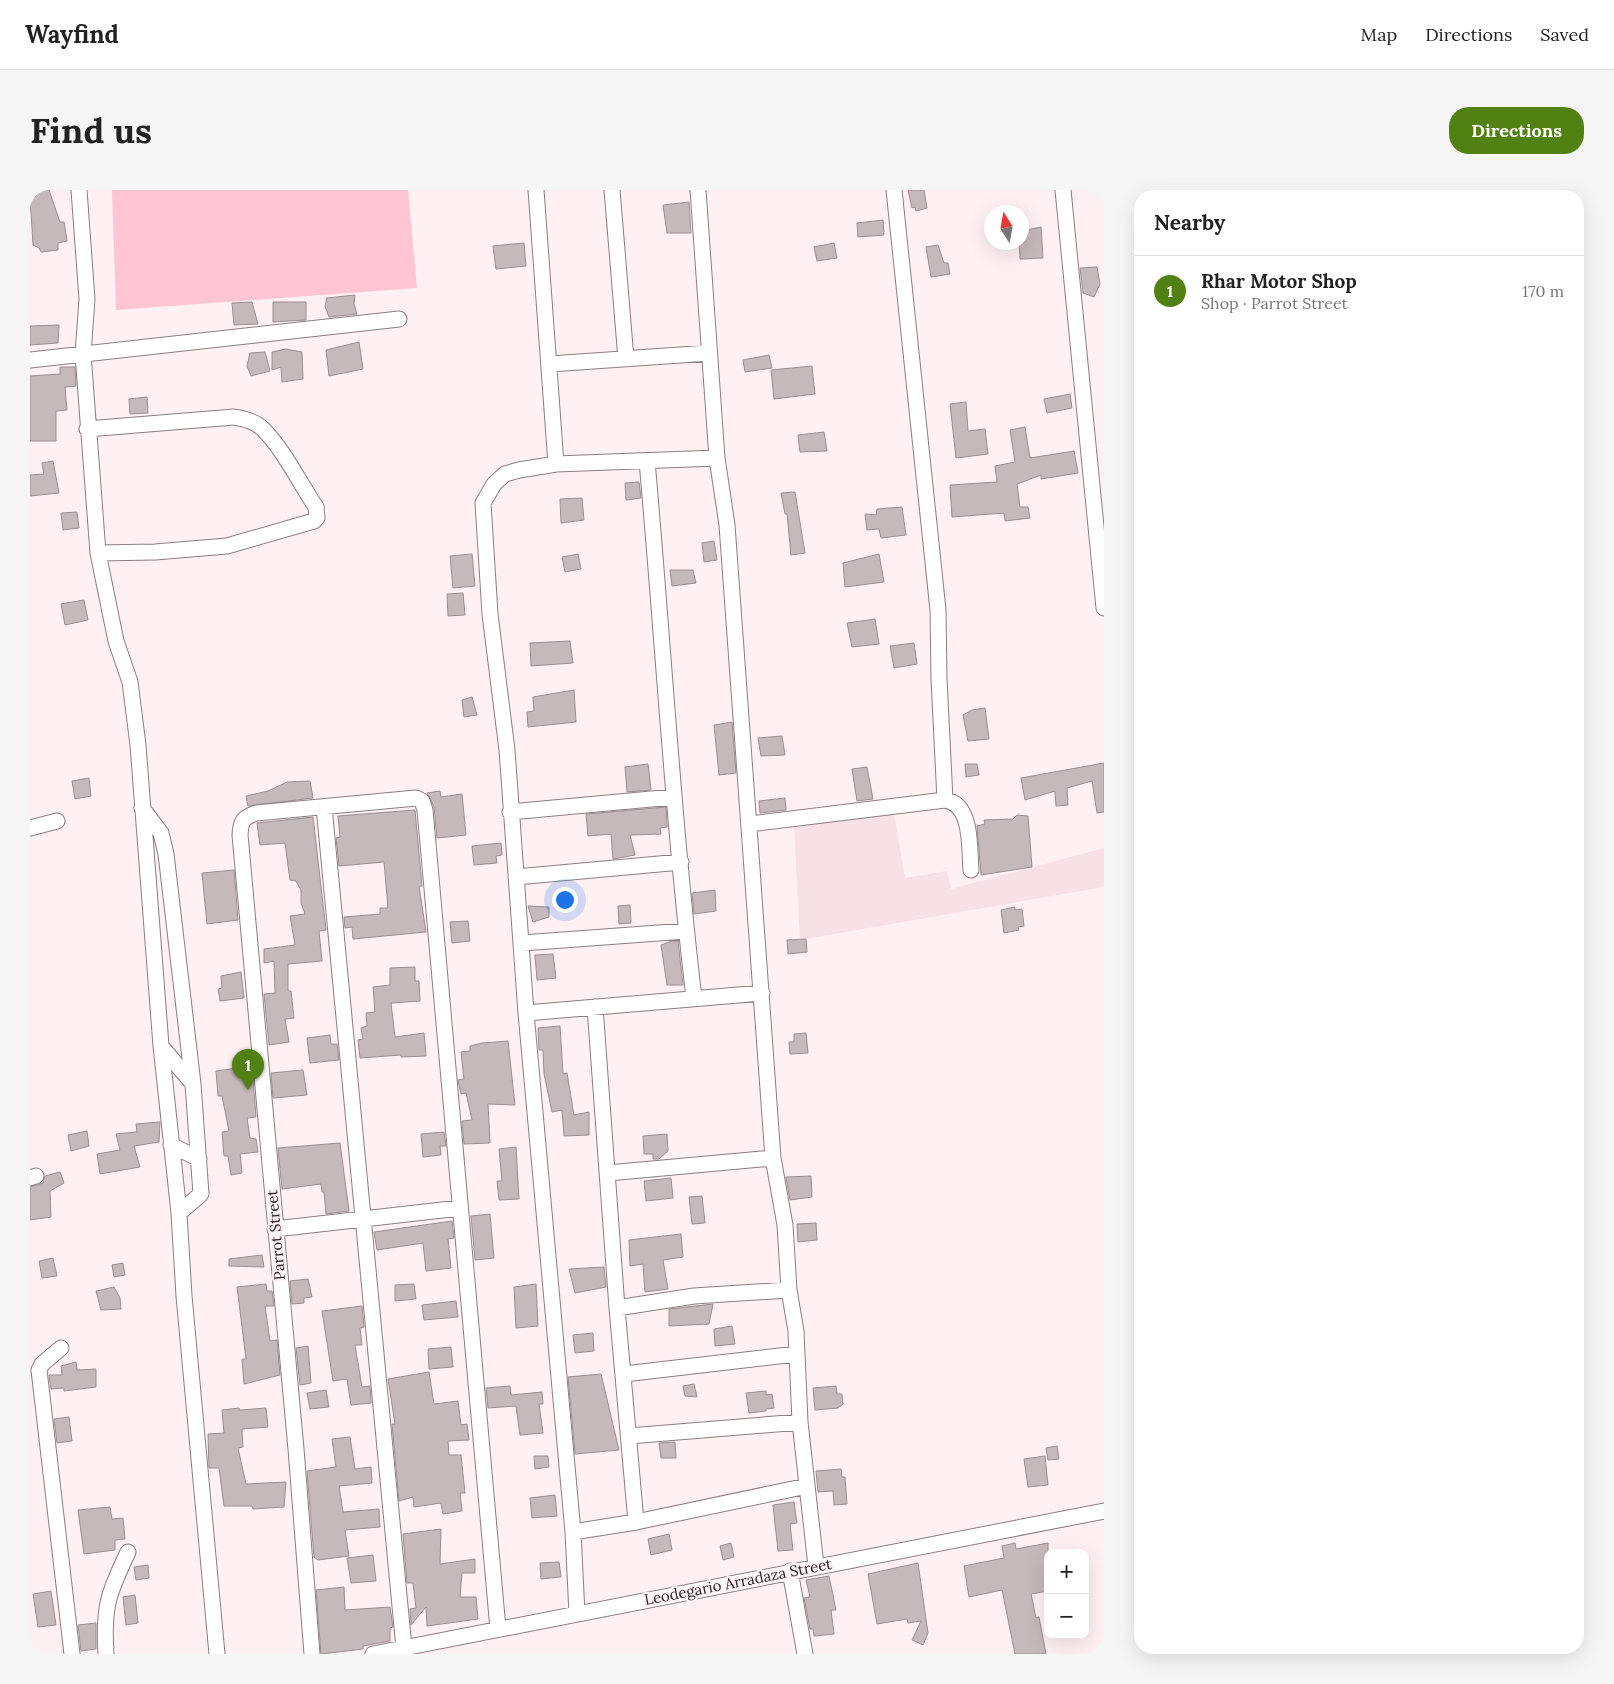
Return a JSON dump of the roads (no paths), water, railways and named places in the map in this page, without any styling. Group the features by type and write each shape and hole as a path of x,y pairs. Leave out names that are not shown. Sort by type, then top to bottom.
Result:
{"street":[{"path":"79,190 87,299 83,354 87,430 98,553 116,641 130,682 161,1046 179,1213 184,1296 217,1654"},
{"path":"536,190 556,464"},
{"path":"612,190 626,359"},
{"path":"698,190 716,458 728,524 737,679 750,824 772,1158 785,1225 789,1290 796,1331 800,1422 816,1566"},
{"path":"894,190 938,610 939,679 945,800"},
{"path":"1064,190 1104,608"},
{"path":"30,360 399,319"},
{"path":"550,364 709,353"},
{"path":"87,430 234,417 249,420 262,428 278,449 316,508 317,515 314,521 227,546 155,552 98,553"},
{"path":"577,1614 573,1532 526,1013 507,750 490,614 483,503 494,484 505,474 556,464 716,458"},
{"path":"647,461 665,667 673,796 694,998"},
{"path":"510,812 673,796"},
{"path":"404,1648 365,1220 324,808 416,798 422,801 425,810 498,1629"},
{"path":"750,824 945,800 953,801 961,809 966,824 971,870"},
{"path":"142,808 158,829 163,839 166,854 193,1084 201,1194 179,1213"},
{"name":"Parrot Street","path":"312,1654 296,1449 240,835 241,822 244,817 256,813 324,808"},
{"path":"30,828 57,821"},
{"path":"145,845 158,829"},
{"path":"516,877 681,862"},
{"path":"522,943 686,931"},
{"path":"526,1013 762,993"},
{"path":"595,1007 617,1308 636,1522"},
{"path":"161,1046 193,1084"},
{"path":"171,1144 199,1159"},
{"path":"608,1173 772,1158"},
{"path":"275,1229 460,1208"},
{"path":"617,1308 694,1296 789,1290"},
{"path":"61,1348 42,1364 39,1370 72,1654"},
{"path":"624,1374 796,1354"},
{"path":"629,1436 800,1422"},
{"path":"573,1532 636,1522 807,1486"},
{"name":"Leodegario Arradaza Street","path":"373,1654 1104,1511"},
{"path":"106,1654 104,1622 106,1606 128,1552"},
{"path":"790,1571 804,1654"}],"place":[{"name":"Rhar Motor Shop","path":"248,1090"}]}
